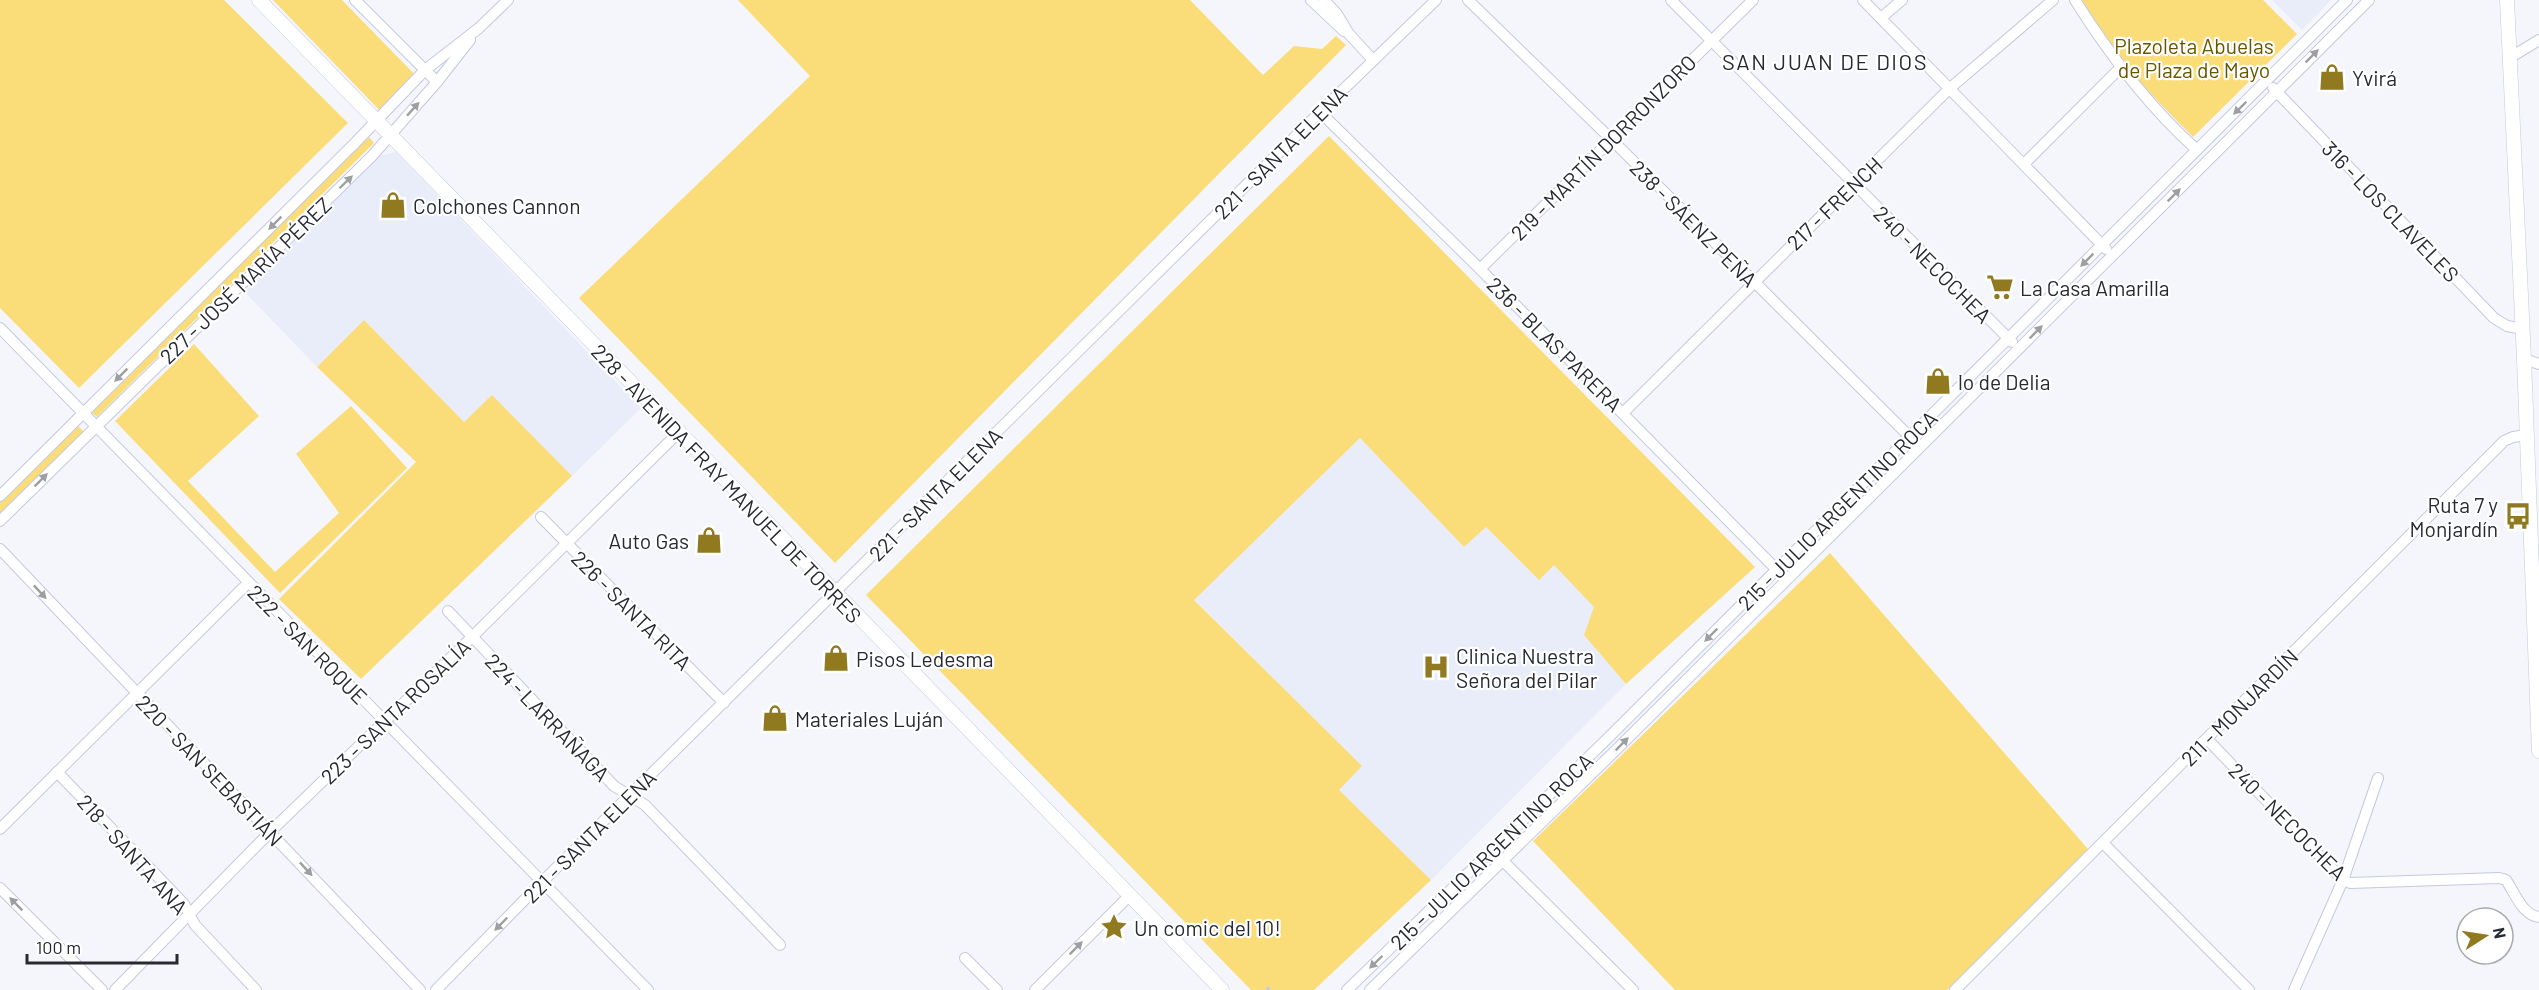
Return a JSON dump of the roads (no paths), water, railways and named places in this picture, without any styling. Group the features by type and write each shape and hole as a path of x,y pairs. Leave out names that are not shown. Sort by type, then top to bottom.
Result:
{"main road":[{"name":"228 - AVENIDA FRAY MANUEL DE TORRES","path":"259,0 375,122 1222,990"},
{"path":"2507,0 2523,329 2539,751"}],"street":[{"path":"355,0 437,82"},
{"name":"227 - JOSÉ MARÍA PÉREZ","path":"0,496 425,70 479,28 508,0"},
{"path":"1311,0 1332,22 1349,34"},
{"path":"1324,0 1337,14 1349,34 1373,60"},
{"name":"221 - SANTA ELENA","path":"436,990 542,882 1436,0"},
{"name":"238 - SÁENZ PEÑA","path":"1468,0 1611,139 1919,447"},
{"name":"240 - NECOCHEA","path":"1671,0 1853,185 2019,348"},
{"name":"219 - MARTÍN DORRONZORO","path":"1480,269 1753,0"},
{"path":"1863,0 2112,256"},
{"path":"1881,18 1902,0"},
{"name":"217 - FRENCH","path":"1623,413 1949,88 2053,0"},
{"path":"2075,0 2121,67 2164,119 2197,150"},
{"name":"215 - JULIO ARGENTINO ROCA","path":"1347,990 1607,739 2347,0"},
{"name":"215 - JULIO ARGENTINO ROCA","path":"1370,990 1786,581 2369,0"},
{"name":"227 - JOSÉ MARÍA PÉREZ","path":"0,521 363,165 437,82 479,28"},
{"path":"2509,54 2516,54 2539,40"},
{"path":"2024,164 2121,67"},
{"name":"316 - LOS CLAVELES","path":"2267,82 2494,318 2507,326 2523,329"},
{"name":"236 - BLAS PARERA","path":"1320,112 1480,269 1777,569 1786,581"},
{"path":"0,328 82,414"},
{"path":"2524,359 2539,364"},
{"name":"222 - SAN ROQUE","path":"82,414 648,990"},
{"name":"223 - SANTA ROSALÍA","path":"115,990 271,831 472,637 678,433"},
{"name":"211 - MONJARDÍN","path":"1955,990 2504,441 2527,435"},
{"name":"226 - SANTA RITA","path":"541,517 724,703"},
{"name":"220 - SAN SEBASTIÁN","path":"0,549 420,990"},
{"path":"0,829 248,583"},
{"name":"224 - LARRAÑAGA","path":"448,611 614,786 645,806 780,945"},
{"name":"240 - NECOCHEA","path":"2207,739 2343,880 2350,883 2499,878 2506,880 2524,910 2533,917 2539,917"},
{"name":"218 - SANTA ANA","path":"57,772 184,904 195,925 256,990"},
{"path":"2294,990 2343,880 2378,778"},
{"path":"2103,843 2249,990"},
{"path":"1491,849 1633,990"},
{"path":"0,888 102,990"},
{"path":"1035,990 1130,895"},
{"path":"965,958 997,990"}],"place":[{"name":"Yvirá","path":"2332,77"},
{"name":"Colchones Cannon","path":"393,205"},
{"name":"La Casa Amarilla","path":"2000,287"},
{"name":"lo de Delia","path":"1938,381"},
{"name":"Ruta 7 y Monjardín","path":"2518,516"},
{"name":"Auto Gas","path":"709,540"},
{"name":"Pisos Ledesma","path":"836,658"},
{"name":"Clinica Nuestra Señora del Pilar","path":"1436,667"},
{"name":"Materiales Luján","path":"775,718"},
{"name":"Un comic del 10!","path":"1114,927"}],"district":[{"name":"SAN JUAN DE DIOS","path":"1825,61"}],"park label":[{"name":"Plazoleta Abuelas de Plaza de Mayo","path":"2194,57"}]}
